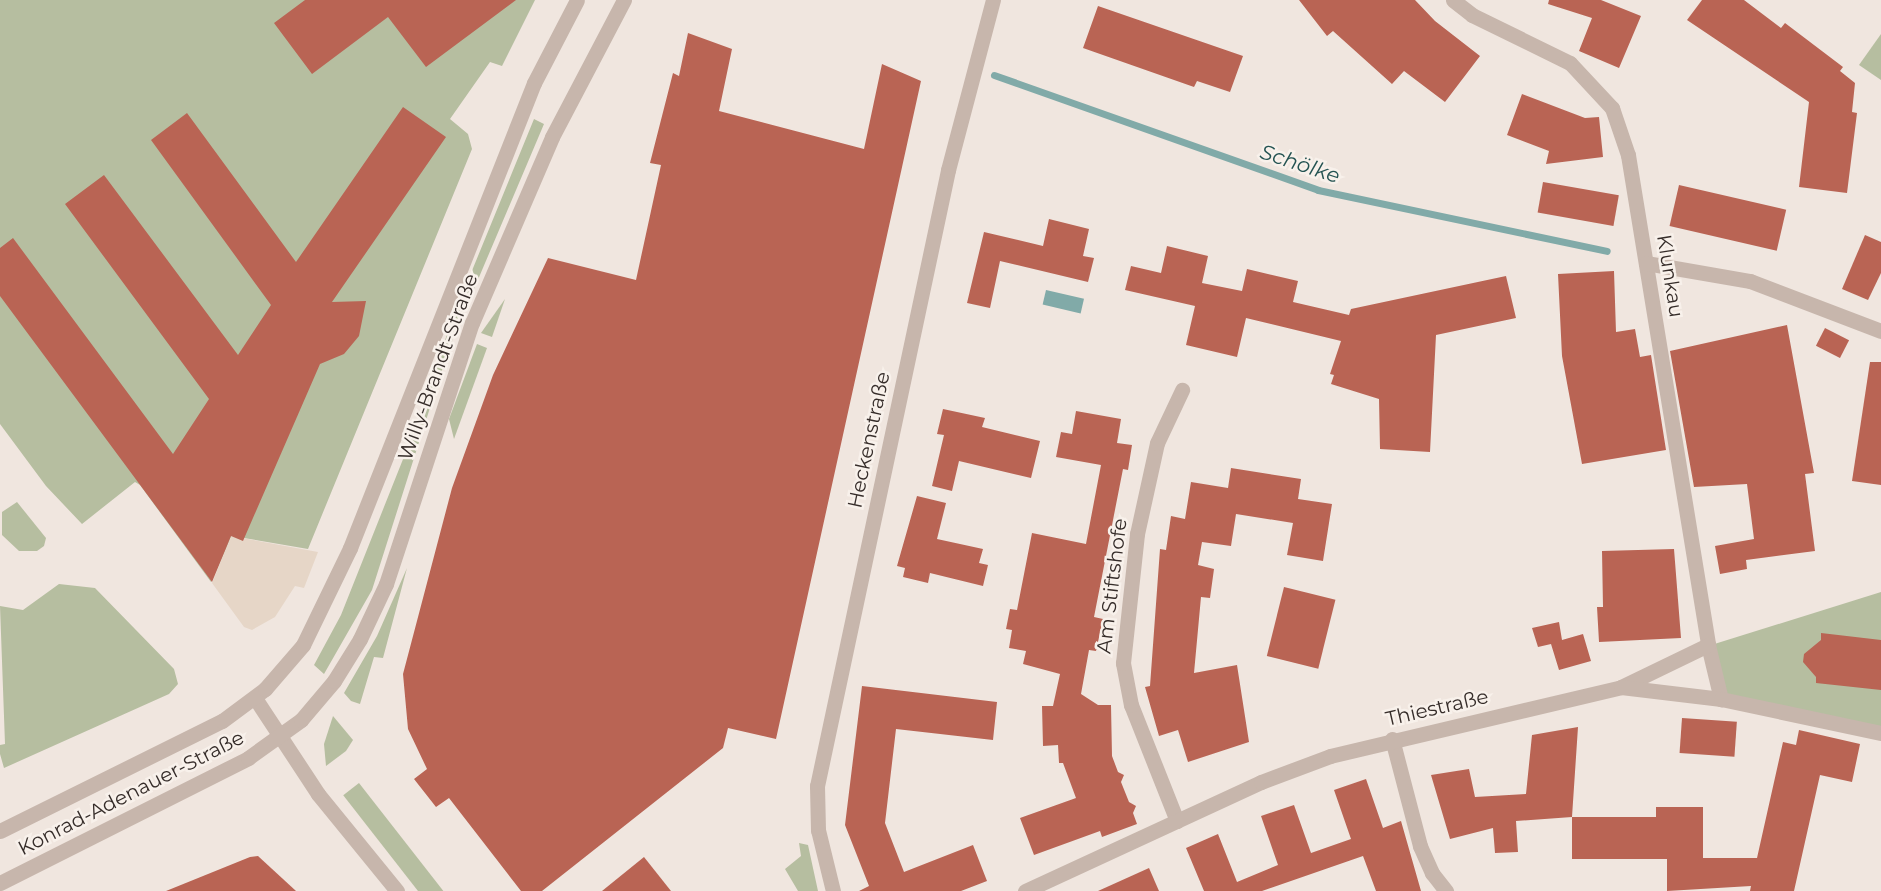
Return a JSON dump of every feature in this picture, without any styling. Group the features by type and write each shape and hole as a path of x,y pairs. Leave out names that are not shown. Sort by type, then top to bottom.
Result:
{"street":[{"name":"Willy-Brandt-Straße","path":"255,698 297,654 325,607 534,83 577,0"},
{"name":"Willy-Brandt-Straße","path":"281,737 328,689 378,604 472,323 552,137 624,0"},
{"name":"Heckenstraße","path":"832,891 818,830 817,786 948,170 993,0"},
{"name":"Klunkau","path":"1453,0 1472,15 1570,63 1612,108 1628,155 1708,645 1721,699"},
{"path":"1646,263 1750,281 1881,331"},
{"name":"Am Stiftshofe","path":"1177,821 1131,705 1123,663 1137,534 1157,443 1182,390"},
{"path":"1621,687 1708,645"},
{"name":"Thiestraße","path":"1025,891 1177,821 1330,756 1392,739 1621,687 1721,699 1881,733"},
{"path":"255,698 318,794 397,891"},
{"name":"Konrad-Adenauer-Straße","path":"0,831 206,730 255,698"},
{"name":"Konrad-Adenauer-Straße","path":"0,883 219,776 281,737"},
{"path":"1392,739 1420,846 1432,873 1446,891"}],"green space":[{"path":"0,0 535,0 502,66 490,62 450,119 468,134 472,149 308,549 232,536 211,582 140,485 135,482 82,524 46,486 0,424"},
{"path":"1881,34 1881,80 1859,65"},
{"path":"534,119 544,124 449,348 372,590 324,674 314,665 341,615 421,414 451,322"},
{"path":"505,299 492,337 481,333"},
{"path":"477,344 487,348 454,439 449,419"},
{"path":"17,502 46,538 44,546 37,551 19,551 2,535 2,512"},
{"path":"407,568 383,658 374,657 360,704 351,701 344,693 377,636"},
{"path":"59,584 95,588 174,669 178,684 169,694 4,768 0,754 0,745 5,744 0,606 23,610"},
{"path":"1881,592 1881,733 1721,699 1708,646"},
{"path":"333,716 353,740 346,751 326,766 324,744"},
{"path":"359,783 443,891 418,891 343,795"},
{"path":"799,843 808,845 818,891 798,891 785,869 801,856"}],"shaded area":[{"path":"231,536 318,552 304,588 295,586 275,617 252,630 244,627 212,583"}],"water":[{"path":"1046,290 1084,299 1081,313 1043,305"}],"building":[{"path":"305,0 516,0 426,67 388,17 312,74 274,23"},
{"path":"1299,0 1415,0 1435,21 1480,56 1445,102 1404,71 1392,84 1333,31 1327,36"},
{"path":"1549,0 1601,0 1641,16 1619,68 1579,51 1592,18 1548,4"},
{"path":"1702,0 1744,0 1781,28 1785,23 1843,67 1840,71 1855,83 1852,112 1857,113 1847,193 1799,187 1809,102 1687,20"},
{"path":"1098,6 1243,56 1230,92 1197,81 1194,87 1083,48"},
{"path":"688,33 732,49 719,111 864,149 882,64 921,81 776,739 728,728 723,748 542,891 521,891 449,798 436,807 414,779 427,769 408,729 403,674 452,488 493,375 548,258 636,280 661,165 650,163 673,73 679,76"},
{"path":"1522,94 1585,118 1599,117 1603,157 1546,164 1549,151 1507,135"},
{"path":"403,107 446,137 332,302 366,301 359,336 344,354 320,364 243,541 231,536 212,582 0,296 0,248 13,238 173,454 209,399 65,204 104,175 238,355 271,305 151,140 187,113 296,262"},
{"path":"1543,182 1619,195 1613,226 1538,213"},
{"path":"1679,185 1786,210 1777,251 1670,226"},
{"path":"1049,219 1089,229 1083,256 1094,258 1088,282 1000,261 990,308 967,303 984,232 1043,246"},
{"path":"1865,235 1881,242 1881,273 1868,300 1842,289"},
{"path":"1167,246 1208,256 1202,283 1242,291 1247,269 1298,281 1293,302 1349,315 1351,309 1506,276 1516,318 1436,335 1430,452 1380,449 1379,399 1331,384 1334,375 1330,374 1341,341 1246,318 1237,357 1186,345 1195,306 1125,290 1131,266 1161,273"},
{"path":"1614,271 1616,332 1635,329 1640,357 1651,355 1666,450 1582,464 1562,356 1558,274"},
{"path":"1787,325 1814,473 1805,474 1815,551 1746,560 1747,569 1720,574 1715,546 1754,539 1747,484 1694,487 1670,351"},
{"path":"1825,328 1849,340 1840,358 1816,346"},
{"path":"1870,362 1881,362 1881,485 1852,481"},
{"path":"943,409 985,418 982,427 1040,441 1031,478 959,461 952,491 932,486 944,435 937,434"},
{"path":"1076,411 1121,419 1117,443 1132,445 1128,470 1123,469 1094,617 1103,619 1096,651 1089,650 1081,694 1098,705 1111,705 1112,756 1118,772 1124,775 1121,782 1129,802 1136,806 1133,813 1137,824 1102,837 1100,831 1034,855 1020,818 1076,798 1063,763 1059,763 1058,745 1043,746 1042,706 1053,706 1060,674 1023,664 1026,651 1009,648 1012,630 1006,629 1010,609 1017,610 1032,533 1086,544 1101,465 1056,457 1061,432 1072,434"},
{"path":"1231,468 1301,479 1298,499 1332,504 1323,561 1287,555 1293,523 1236,514 1231,546 1202,542 1198,565 1214,569 1210,598 1201,597 1194,673 1237,665 1249,742 1188,762 1178,730 1159,736 1145,687 1150,686 1160,549 1166,550 1171,516 1185,519 1191,482 1228,488"},
{"path":"917,496 946,503 937,539 983,549 979,563 988,565 983,586 930,573 928,583 903,577 905,568 897,566"},
{"path":"1674,549 1681,638 1599,642 1597,607 1603,607 1602,551"},
{"path":"1284,587 1335,600 1318,669 1267,656"},
{"path":"1559,622 1562,640 1583,634 1591,661 1559,670 1551,644 1538,647 1532,628"},
{"path":"1821,633 1881,640 1881,690 1816,683 1816,677 1803,662 1804,654 1821,640"},
{"path":"862,686 997,702 993,740 896,729 885,823 904,872 973,845 987,881 961,891 859,891 869,886 845,825"},
{"path":"1682,718 1737,722 1734,757 1680,753"},
{"path":"1578,727 1572,817 1516,821 1518,852 1495,853 1493,828 1450,839 1431,775 1469,769 1475,797 1526,794 1532,735"},
{"path":"1799,730 1860,744 1852,782 1820,775 1794,891 1750,891 1751,886 1667,891 1667,859 1572,859 1572,817 1656,817 1656,807 1703,807 1703,858 1757,858 1783,742 1796,745"},
{"path":"1366,779 1383,828 1401,821 1421,891 1376,891 1363,856 1262,891 1204,891 1186,848 1218,834 1237,882 1278,865 1261,816 1294,805 1311,853 1351,839 1334,790"},
{"path":"258,856 296,891 166,891 250,857"},
{"path":"644,857 671,891 602,891"},
{"path":"1149,868 1159,891 1098,891"}],"waterway":[{"name":"Schölke","path":"994,75 1318,190 1607,251"}]}
